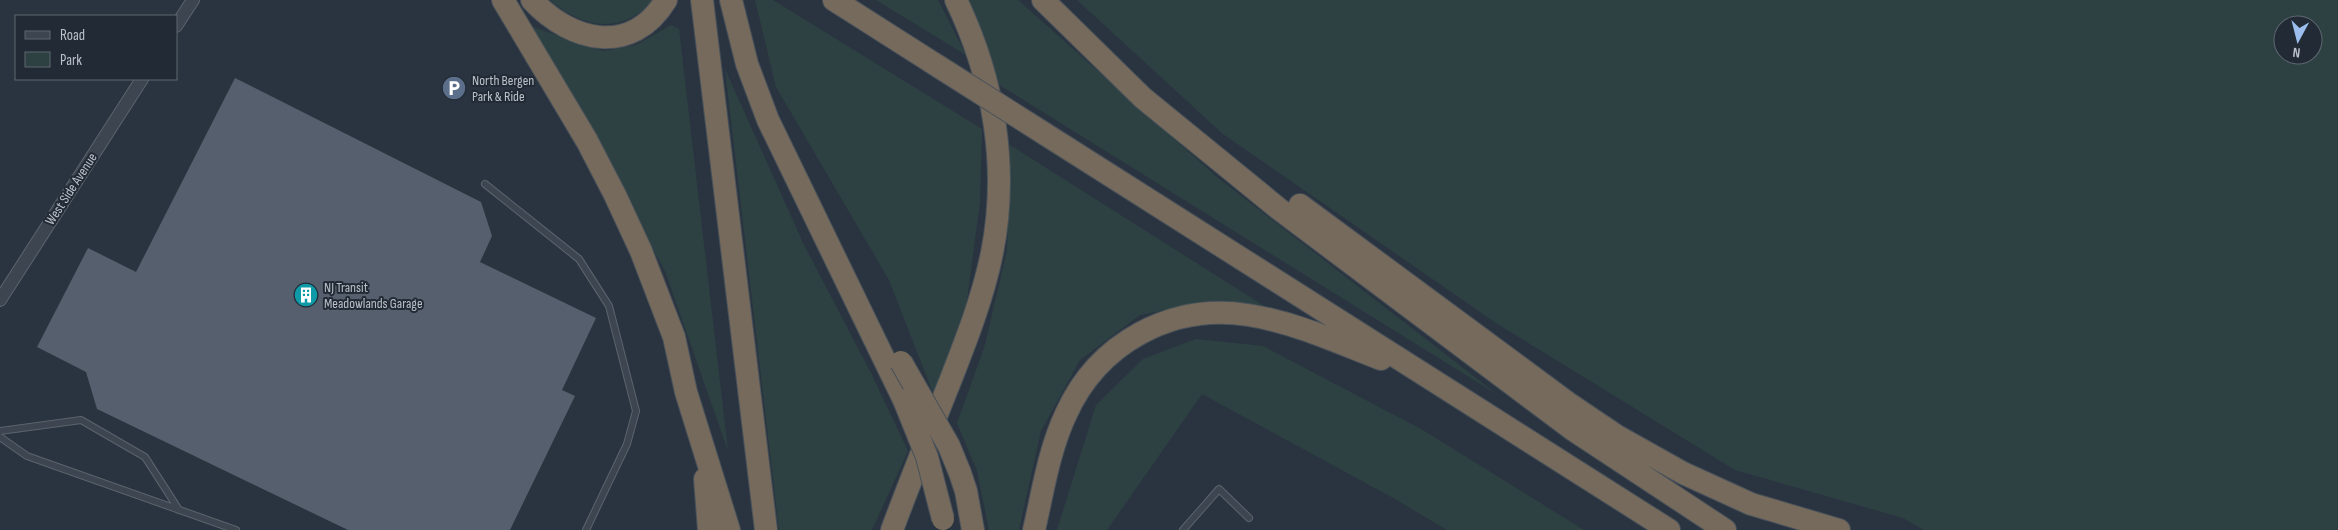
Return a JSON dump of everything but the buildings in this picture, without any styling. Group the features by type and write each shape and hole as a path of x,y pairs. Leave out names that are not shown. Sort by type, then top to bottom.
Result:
{"highway":[{"path":"503,0 587,141 626,217 674,337 686,392 729,530"},
{"path":"532,0 549,16 569,28 590,36 612,38 638,30 655,16 666,0"},
{"path":"702,0 766,530"},
{"path":"731,0 747,64 762,106 904,400 927,457 944,525"},
{"path":"834,0 1669,530"},
{"path":"892,530 974,317 992,254 996,229 999,156 992,107 979,55 956,0"},
{"path":"1043,0 1125,82 1279,209 1543,408 1725,530"},
{"path":"1048,0 1065,22"},
{"path":"1188,134 1288,197 1568,403 1617,436 1683,473 1751,504 1839,530"},
{"path":"841,269 901,362 949,446 966,491 973,530"},
{"path":"1034,530 1058,435 1074,397 1094,369 1120,345 1148,328 1166,321 1215,314 1265,318 1317,334 1431,379"},
{"path":"705,448 704,493 710,530"}],"street":[{"path":"178,23 193,0"},
{"name":"West Side Avenue","path":"0,300 141,80"}],"lane":[{"path":"485,184 579,260 609,306 636,411 627,444 586,530"},
{"path":"0,431 81,420 145,457 179,510"},
{"path":"0,437 27,456 236,530"},
{"path":"1183,530 1219,490 1249,518"}],"green space":[{"path":"550,0 654,0 648,7 627,19 616,23 604,24 581,19 560,8"},
{"path":"755,0 773,0 982,129 980,202 967,300 935,398 889,280 776,87"},
{"path":"876,0 938,0 966,55"},
{"path":"964,0 1018,0 1217,177 1498,395 998,84"},
{"path":"1077,0 2338,0 2338,530 1924,530 1903,518 1735,470 1496,323 1223,134"},
{"path":"671,25 679,29 728,451 665,271 533,27 603,51 636,45"},
{"path":"725,69 804,245 871,373 908,451 872,530 779,530"},
{"path":"1010,145 1269,309 1210,301 1140,315 1080,360 1041,431 1019,530 989,530 977,471 957,423 984,348 1007,251"},
{"path":"1196,339 1263,346 1421,429 1584,530 1447,530 1395,499 1202,394 1107,530 1057,530 1096,405 1143,359"}],"place":[{"name":"North Bergen Park & Ride","path":"454,88"},
{"name":"NJ Transit Meadowlands Garage","path":"306,295"}]}
